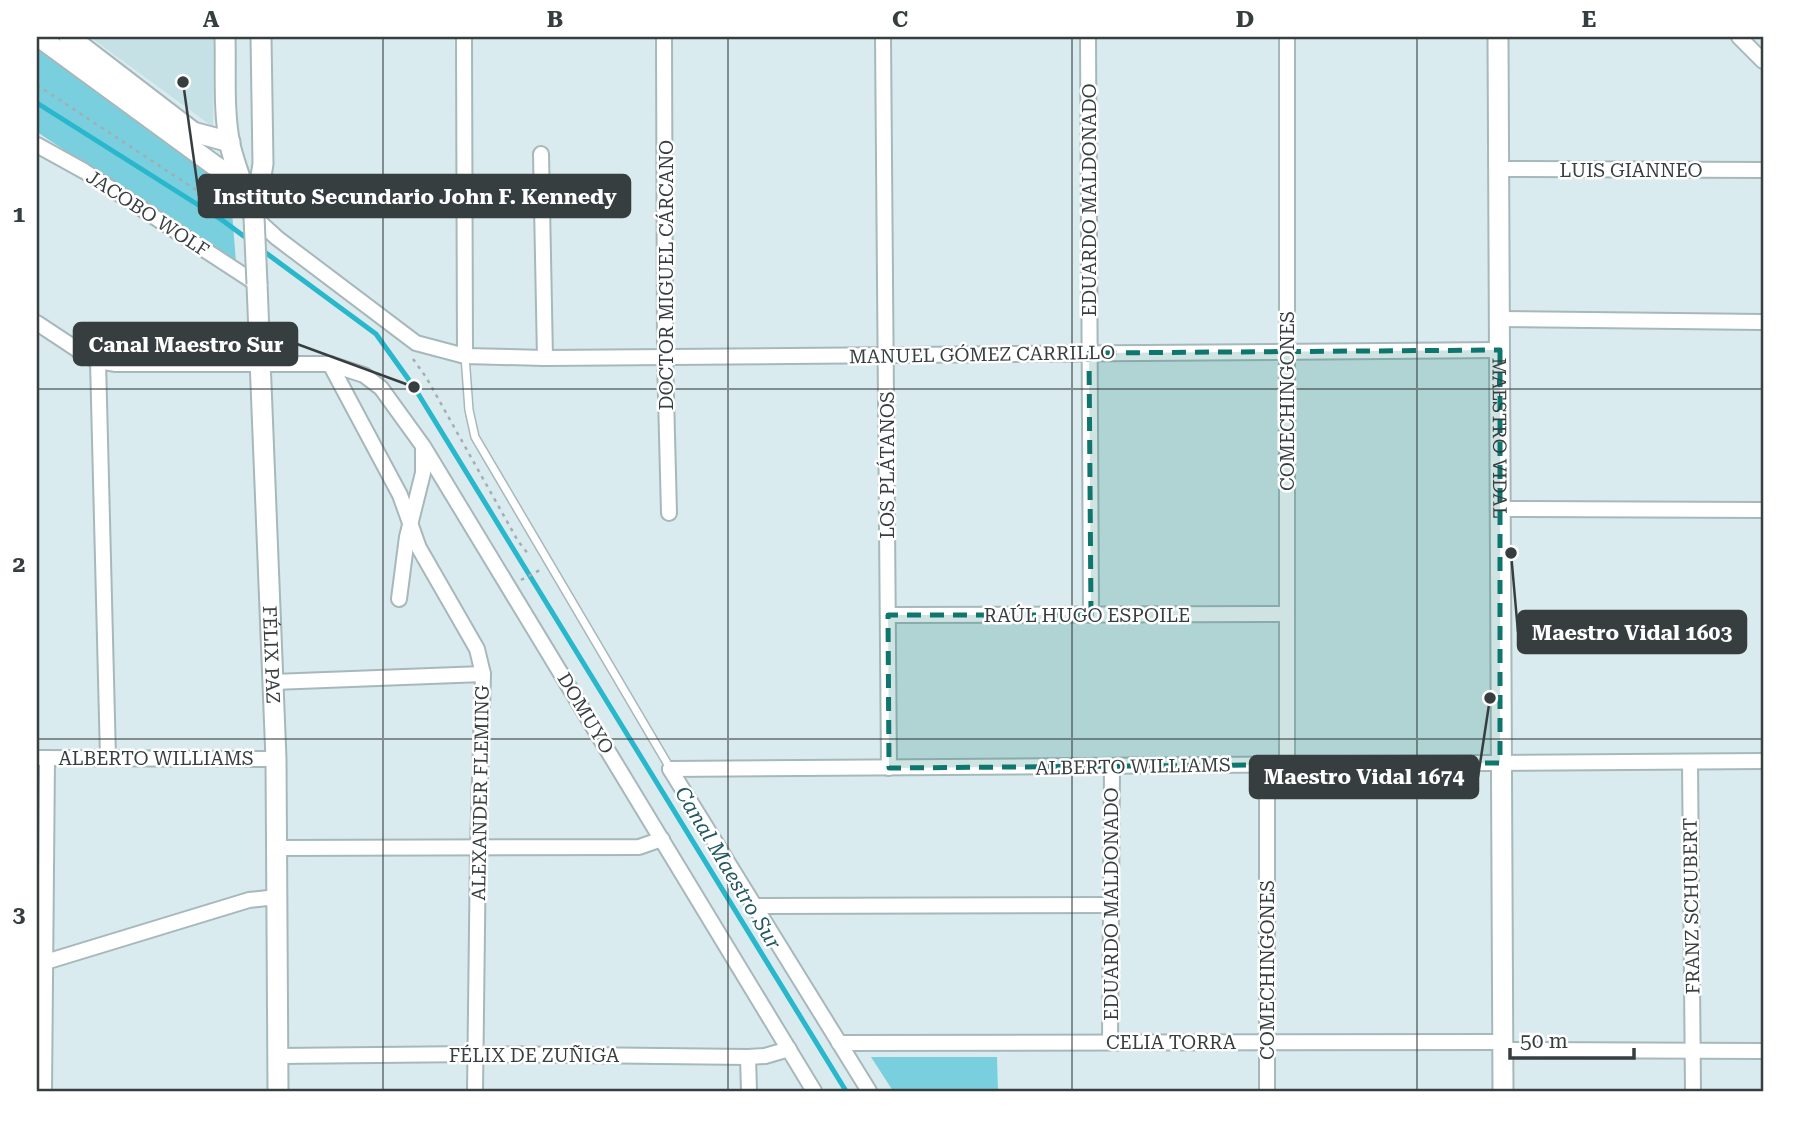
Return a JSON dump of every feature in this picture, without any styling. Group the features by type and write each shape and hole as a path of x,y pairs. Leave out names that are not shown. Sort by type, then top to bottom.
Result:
{"main road":[{"path":"40,37 66,42 193,132 230,142"},
{"name":"FÉLIX PAZ","path":"225,37 226,103 230,142 254,217"},
{"name":"FÉLIX PAZ","path":"261,37 263,164 254,217 276,759 278,1091"},
{"name":"MAESTRO VIDAL","path":"1498,37 1503,1091"},
{"path":"66,42 214,165 222,170 237,170"}],"street":[{"path":"464,37 465,356"},
{"name":"DOCTOR MIGUEL CÁRCANO","path":"664,37 669,513"},
{"name":"LOS PLÁTANOS","path":"883,37 889,768"},
{"name":"EDUARDO MALDONADO","path":"1088,37 1091,615"},
{"name":"COMECHINGONES","path":"1287,37 1287,765"},
{"path":"1739,37 1763,61"},
{"name":"JACOBO WOLF","path":"37,145 84,171 257,284"},
{"path":"541,154 545,358"},
{"name":"LUIS GIANNEO","path":"1499,169 1763,170"},
{"name":"MANUEL GÓMEZ CARRILLO","path":"254,217 277,238 416,343 465,356 545,358 1500,350"},
{"path":"1499,319 1763,323"},
{"path":"37,323 98,361 108,758"},
{"name":"DOMUYO","path":"98,361 116,364 330,365 375,382 423,446 814,1091"},
{"name":"ALEXANDER FLEMING","path":"330,365 400,495 419,548 477,649 483,674 475,1091"},
{"path":"399,599 410,526 423,473 423,446"},
{"path":"1500,509 1763,510"},
{"name":"RAÚL HUGO ESPOILE","path":"888,615 1286,614"},
{"path":"273,682 483,674"},
{"path":"42,758 41,963 44,1091"},
{"name":"ALBERTO WILLIAMS","path":"42,758 276,759"},
{"name":"ALBERTO WILLIAMS","path":"670,769 1763,761"},
{"name":"FRANZ SCHUBERT","path":"1690,762 1693,1091"},
{"name":"COMECHINGONES","path":"1267,764 1267,1091"},
{"name":"EDUARDO MALDONADO","path":"1110,1042 1112,766"},
{"path":"670,769 869,1091"},
{"path":"277,848 639,847 662,839"},
{"path":"41,963 248,900 276,897"},
{"path":"755,906 1110,905"},
{"name":"CELIA TORRA","path":"839,1043 1267,1042 1763,1051"},
{"name":"FÉLIX DE ZUÑIGA","path":"278,1055 748,1057 765,1056 789,1049"},
{"path":"748,1057 748,1091"}],"lane":[{"path":"465,356 469,410 475,437 670,769"}],"path":[{"path":"523,579 537,572"}],"highlighted area":[{"path":"1500,350 1500,763 889,768 888,615 1091,615 1089,353"}],"shaded area":[{"path":"90,37 214,37 213,127"},
{"path":"37,49 212,174 232,211 236,263 37,132"},
{"path":"871,1057 997,1057 998,1091 893,1091"}],"waterway":[{"name":"Canal Maestro Sur","path":"37,103 222,220 249,240"},
{"name":"Canal Maestro Sur","path":"262,250 376,334 414,387 846,1091"}],"place":[{"name":"Instituto Secundario John F. Kennedy","path":"183,82"},
{"name":"Canal Maestro Sur","path":"414,387"},
{"name":"Maestro Vidal 1603","path":"1511,553"},
{"name":"Maestro Vidal 1674","path":"1490,698"}]}
